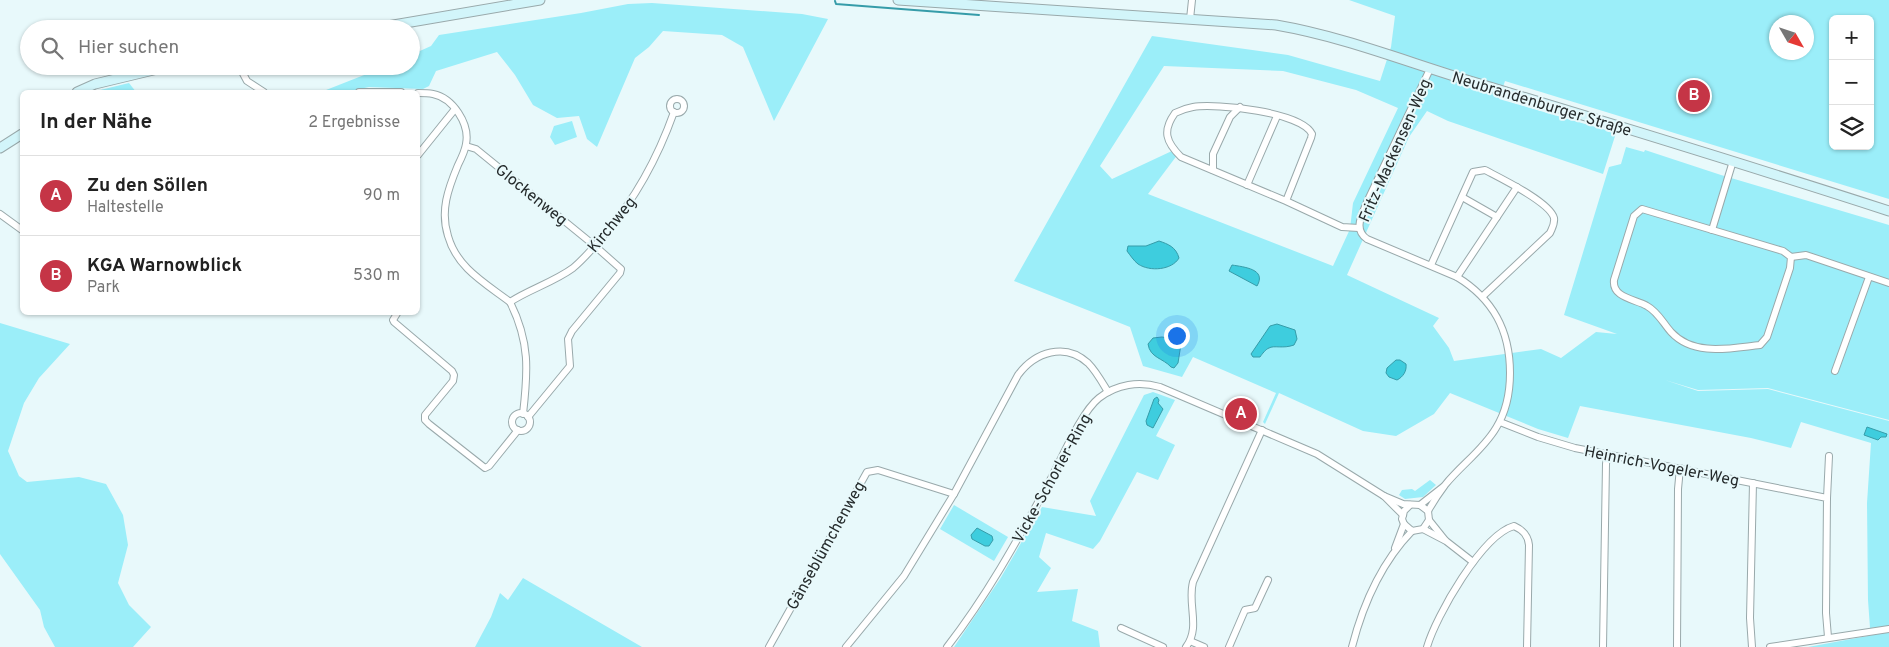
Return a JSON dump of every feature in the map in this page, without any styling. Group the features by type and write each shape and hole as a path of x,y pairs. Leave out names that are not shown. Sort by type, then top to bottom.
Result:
{"main road":[{"path":"420,20 540,0"},
{"name":"Neubrandenburger Straße","path":"898,0 1276,25 1307,30 1889,210"},
{"path":"82,90 95,84 132,75"},
{"path":"0,148 20,135"}],"street":[{"path":"1190,20 1192,0"},
{"name":"Fritz-Mackensen-Weg","path":"1420,505 1444,486 1484,444 1500,422 1509,393 1510,358 1505,332 1483,296 1457,277 1367,239 1361,234 1359,228 1367,202 1430,69"},
{"path":"244,75 247,81 261,90"},
{"path":"420,93 433,94 442,98 455,109 465,127 466,146 449,187 445,205 447,235 456,254 470,272 510,302 517,317 527,352 525,416 529,424 523,430 518,430 513,426 512,419 517,414 525,416"},
{"path":"1286,201 1312,134 1306,126 1277,116 1240,108 1193,107 1175,113 1170,120 1167,134 1168,141 1181,157 1286,201 1342,227 1359,228"},
{"path":"1213,170 1213,154 1230,117 1240,108"},
{"path":"420,153 455,109"},
{"name":"Kirchweg","path":"510,302 522,294 559,277 574,267 596,246 628,205 657,157 674,112"},
{"path":"1247,185 1277,116"},
{"name":"Glockenweg","path":"466,146 476,149 596,246 621,269 620,273 572,331 568,339 570,366 525,416"},
{"path":"1712,230 1733,162"},
{"path":"1431,266 1471,175 1476,170 1485,170 1517,187 1548,210 1553,216 1553,227 1550,233 1483,296"},
{"path":"1457,277 1517,187"},
{"path":"1462,196 1497,217"},
{"path":"1791,256 1790,268 1767,337 1760,345 1718,350 1701,348 1687,343 1671,333 1650,307 1618,293 1614,287 1614,280 1634,216 1639,210 1646,210 1783,251 1791,256 1806,254 1889,283"},
{"path":"0,214 20,229"},
{"path":"1835,371 1869,277"},
{"path":"396,315 393,320 394,322 454,374 453,381 425,415 425,420 428,424 484,468 489,466 518,430"},
{"path":"846,647 904,576 954,494 1024,366 1042,354 1070,352 1079,356 1093,368 1108,392"},
{"name":"Vicke-Schorler-Ring","path":"947,647 996,576 1031,516 1084,416 1092,405 1108,392 1130,384 1150,384 1262,430 1317,454 1384,496 1410,505 1420,505"},
{"name":"Heinrich-Vogeler-Weg","path":"1500,422 1556,443 1828,498"},
{"path":"1186,647 1190,641 1194,625 1191,597 1193,582 1262,430"},
{"path":"1603,647 1607,454"},
{"path":"1828,637 1826,614 1829,456"},
{"path":"1677,647 1678,489 1680,468"},
{"name":"Gänseblümchenweg","path":"769,647 867,472 878,470 954,494"},
{"path":"1752,647 1750,618 1753,483"},
{"name":"Fritz-Mackensen-Weg","path":"1428,511 1444,486"},
{"name":"Vicke-Schorler-Ring","path":"1384,496 1402,515"},
{"path":"1352,647 1368,600 1394,549 1404,524 1402,515 1410,505"},
{"path":"1420,505 1428,511 1429,520 1446,541"},
{"path":"1423,529 1429,520"},
{"path":"1404,524 1412,531"},
{"path":"1427,647 1438,618 1473,562 1495,539 1508,528 1514,526 1524,533 1529,545 1527,647"},
{"path":"1394,549 1412,531 1423,529 1446,541 1473,562"},
{"path":"1229,647 1246,610 1255,608 1268,580"},
{"path":"1121,628 1162,647"},
{"path":"1770,647 1889,629"},
{"path":"1190,641 1204,647"}],"shaded area":[{"path":"1349,0 1889,0 1889,199 1505,81 1499,99 1616,133 1603,174 1448,121 1427,111 1409,137 1347,275 1439,318 1433,326 1449,348 1454,361 1541,349 1561,358 1596,332 1617,334 1564,315 1609,167 1621,164 1626,147 1644,152 1645,150 1721,175 1889,225 1889,420 1768,388 1698,390 1665,380 1698,391 1768,389 1889,421 1889,626 1870,628 1867,503 1871,443 1801,422 1791,448 1751,438 1580,406 1568,438 1538,429 1450,393 1434,414 1396,436 1363,431 1279,393 1265,424 1263,422 1276,393 1193,357 1182,377 1143,366 1130,327 1014,281 1152,36 1288,55 1380,81 1391,47 1395,16","holes":["1164,66 1283,71 1356,90 1398,108 1353,203 1350,229 1333,266 1148,194 1178,154 1174,150 1112,179 1100,166"]},
{"path":"652,3 802,14 828,19 774,121 743,47 722,35 663,31 649,47 635,58 597,147 587,139 579,116 557,118 533,105 515,75 497,52 436,71 429,86 423,89 369,87 355,90 326,90 364,75 420,75 420,51 431,46 439,35 628,4"},
{"path":"129,83 134,90 100,90"},
{"path":"572,121 577,137 555,145 550,137 554,126"},
{"path":"1159,241 1174,249 1179,258 1176,262 1166,267 1154,269 1143,267 1127,251 1128,246 1146,246"},
{"path":"1232,265 1257,272 1259,280 1257,286 1229,271"},
{"path":"0,323 70,344 39,378 24,403 8,451 19,476 27,482 79,477 106,484 123,515 128,545 118,583 129,605 151,627 133,647 55,647 44,627 40,610 0,554"},
{"path":"1277,324 1295,330 1297,339 1294,345 1271,347 1265,350 1260,357 1253,357 1251,354 1270,326"},
{"path":"1153,338 1174,339 1181,344 1178,363 1174,368 1154,355 1149,349 1148,344"},
{"path":"1396,360 1406,364 1404,374 1397,380 1389,377 1386,373 1387,368"},
{"path":"1153,392 1175,400 1156,436 1175,445 1158,480 1137,472 1100,541 1093,549 1046,533 1039,557 1051,568 1037,592 1078,589 1072,621 1098,631 1100,647 954,647 1000,579 1042,507 1096,516 1090,501 1144,395"},
{"path":"1157,397 1158,403 1163,409 1153,428 1147,425 1146,421 1154,399"},
{"path":"1867,427 1887,434 1886,437 1881,437 1878,440 1864,435"},
{"path":"1430,480 1436,485 1423,497 1405,499 1399,495 1402,490 1412,489 1415,491"},
{"path":"954,505 1008,537 994,561 940,529"},
{"path":"977,528 992,536 993,540 989,546 985,546 972,539 971,535"},
{"path":"523,578 642,647 475,647 491,617 500,593 508,600"},
{"path":"1889,632 1889,647 1808,647"}],"waterway":[{"path":"835,1 836,4 979,15"}],"place":[{"name":"KGA Warnowblick","path":"1694,96"},
{"name":"Zu den Söllen","path":"1241,414"}]}
